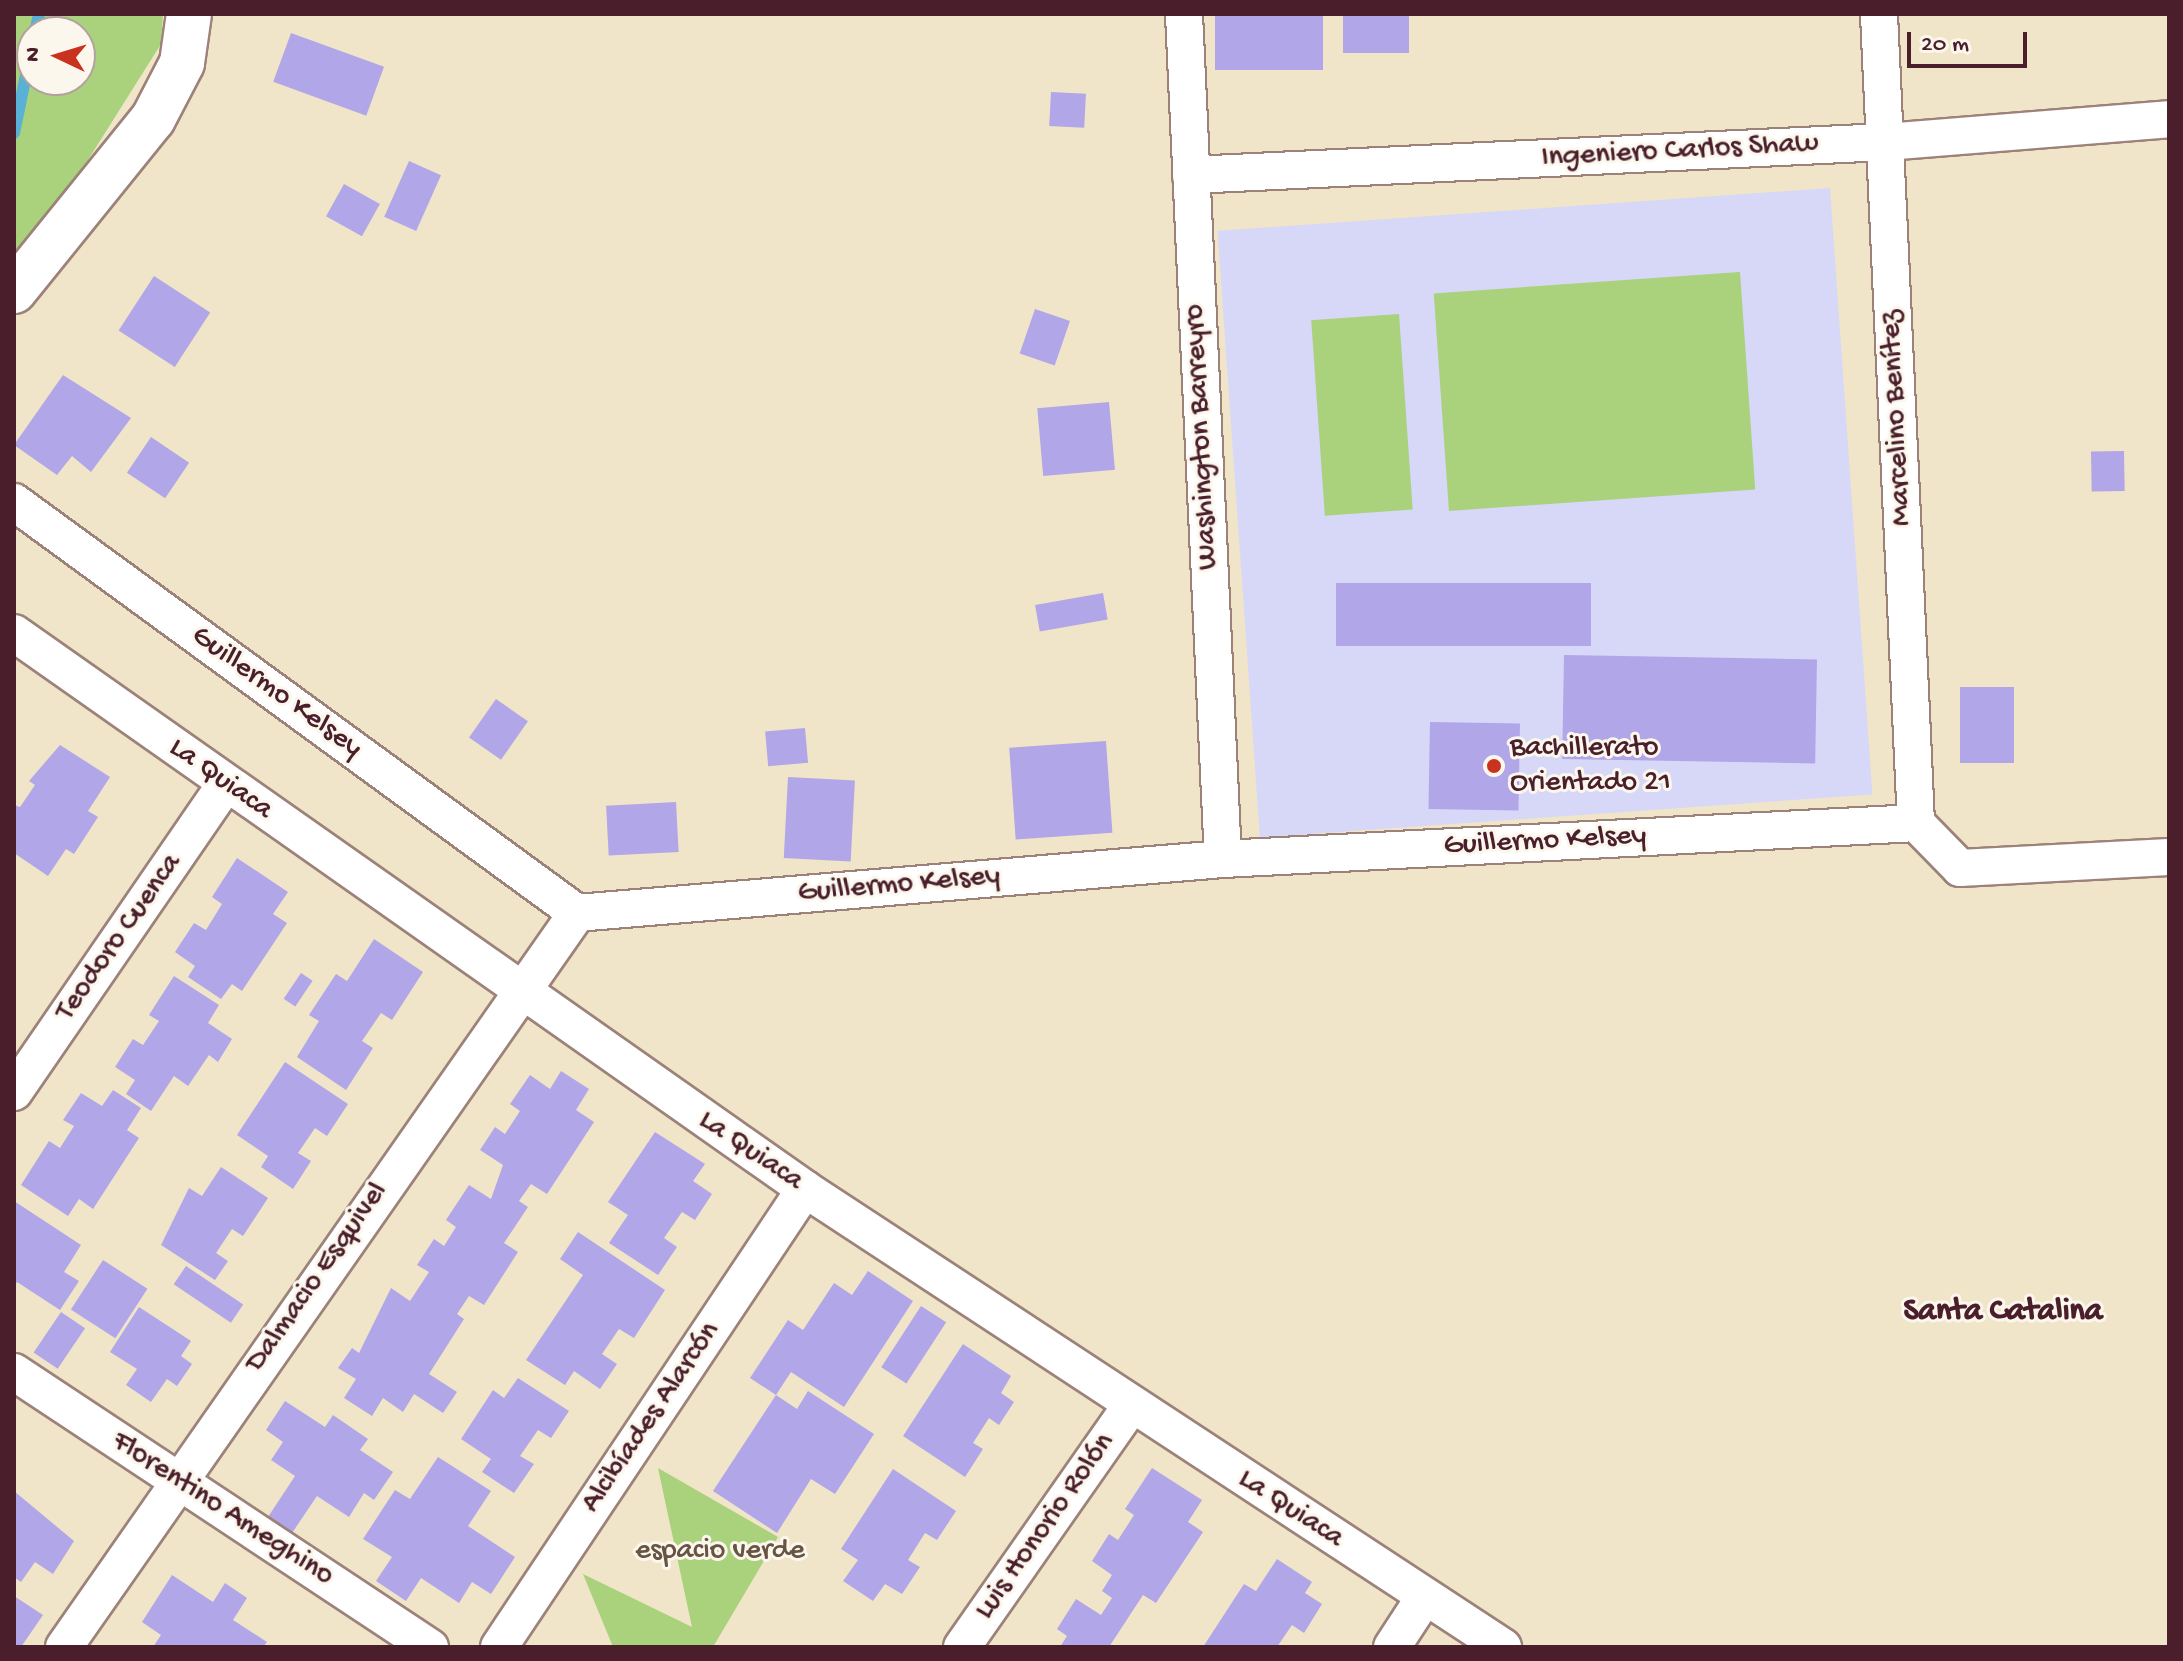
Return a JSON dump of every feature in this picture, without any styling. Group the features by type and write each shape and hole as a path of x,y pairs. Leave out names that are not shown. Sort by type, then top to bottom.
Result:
{"main road":[{"path":"14,291 153,119 182,63 189,14"}],"street":[{"name":"Washington Barreyro","path":"1184,14 1223,859"},
{"name":"Marcelino Benítez","path":"1879,14 1916,823"},
{"name":"Ingeniero Carlos Shaw","path":"1191,175 1885,142 2169,119"},
{"name":"Guillermo Kelsey","path":"14,502 577,913 1223,859 1916,823"},
{"name":"La Quiaca","path":"14,633 518,993 805,1189 1131,1406 1503,1647"},
{"name":"Teodoro Cuenca","path":"14,1092 226,784"},
{"path":"1916,823 1960,868 2169,857"},
{"name":"Dalmacio Esquivel","path":"64,1647 176,1479 577,913"},
{"name":"Alcibíades Alarcón","path":"499,1647 805,1189"},
{"name":"Florentino Ameghino","path":"14,1372 430,1647"},
{"name":"Luis Honorio Rolón","path":"962,1647 1131,1406"},
{"path":"1392,1647 1424,1598"}],"shaded area":[{"path":"1830,188 1872,795 1260,837 1217,231"}],"green space":[{"path":"14,14 163,14 161,44 69,190 14,257"},
{"path":"1740,272 1755,489 1449,511 1434,293"},
{"path":"1399,314 1413,510 1325,516 1311,320"},
{"name":"espacio verde","path":"658,1468 778,1537 713,1647 613,1647 583,1574 692,1627"}],"building":[{"path":"1215,14 1323,14 1323,70 1215,70"},
{"path":"1343,14 1409,14 1409,53 1343,53"},
{"path":"291,33 384,67 366,116 273,82"},
{"path":"1051,92 1086,94 1084,128 1049,126"},
{"path":"409,161 441,175 416,231 384,217"},
{"path":"344,184 380,204 362,236 326,216"},
{"path":"154,276 210,312 175,367 119,331"},
{"path":"1035,309 1070,321 1055,365 1020,353"},
{"path":"63,375 131,418 91,472 72,456 57,475 14,445"},
{"path":"1109,402 1115,470 1043,476 1037,408"},
{"path":"151,437 189,463 165,498 127,473"},
{"path":"2124,451 2125,491 2092,492 2091,452"},
{"path":"1336,583 1591,583 1591,646 1336,646"},
{"path":"1103,593 1108,620 1040,632 1035,605"},
{"path":"1564,655 1817,659 1815,763 1562,759"},
{"path":"1960,687 2014,687 2014,763 1960,763"},
{"path":"496,699 528,721 501,760 469,738"},
{"path":"1430,722 1520,724 1518,811 1428,809"},
{"path":"805,728 808,763 768,766 765,731"},
{"path":"1106,741 1112,833 1016,840 1009,748"},
{"path":"60,745 110,777 88,811 98,817 74,854 66,849 48,876 14,853 14,805 20,807 35,785 29,781"},
{"path":"788,777 855,781 851,861 784,858"},
{"path":"676,802 679,852 609,856 606,806"},
{"path":"237,858 288,892 273,914 287,923 242,991 232,984 221,999 188,977 195,966 175,952 194,923 206,930 222,904 212,897"},
{"path":"374,939 423,972 392,1020 381,1013 362,1041 373,1048 346,1090 297,1057 319,1021 309,1015 336,974 347,981"},
{"path":"301,973 313,981 295,1007 284,999"},
{"path":"174,976 219,1005 208,1023 232,1039 218,1062 209,1055 188,1086 174,1076 151,1111 126,1094 135,1080 115,1067 133,1039 143,1045 159,1021 149,1015"},
{"path":"285,1062 348,1104 327,1136 315,1128 298,1153 311,1161 293,1189 261,1167 268,1156 237,1135"},
{"path":"561,1071 589,1089 576,1110 594,1122 547,1194 531,1184 519,1201 528,1207 504,1243 518,1252 484,1305 469,1296 457,1314 464,1319 429,1374 457,1392 443,1413 414,1394 403,1412 383,1398 372,1416 344,1398 356,1379 338,1368 352,1348 359,1353 391,1288 410,1301 429,1272 417,1265 434,1239 444,1246 456,1227 446,1220 469,1185 491,1199 503,1165 480,1150 495,1127 505,1134 520,1111 510,1104 530,1075 550,1089"},
{"path":"113,1090 141,1108 127,1130 139,1138 93,1209 79,1199 68,1216 21,1185 49,1141 60,1148 74,1126 63,1120 81,1093 102,1106"},
{"path":"655,1132 705,1164 693,1181 712,1194 695,1220 682,1212 664,1238 677,1247 658,1275 609,1243 628,1215 608,1202"},
{"path":"221,1167 268,1198 243,1236 232,1229 216,1253 228,1261 215,1280 161,1245 189,1188 202,1196"},
{"path":"14,1201 81,1245 64,1272 79,1281 60,1310 17,1282 14,1287"},
{"path":"578,1232 665,1290 634,1338 619,1329 602,1354 617,1364 600,1389 574,1371 565,1385 526,1360 583,1275 560,1259"},
{"path":"103,1260 147,1289 115,1338 71,1309"},
{"path":"186,1266 243,1305 231,1323 174,1284"},
{"path":"868,1271 913,1301 844,1407 791,1372 776,1395 750,1378 788,1320 803,1330 834,1283 852,1295"},
{"path":"921,1306 946,1322 906,1384 881,1367"},
{"path":"139,1307 191,1341 181,1356 192,1364 177,1386 167,1379 151,1402 126,1385 137,1369 110,1352"},
{"path":"61,1312 85,1328 58,1369 34,1353"},
{"path":"963,1344 1011,1376 1001,1393 1014,1402 999,1425 989,1418 973,1443 983,1449 965,1477 903,1436"},
{"path":"518,1378 569,1411 551,1438 538,1430 520,1456 534,1464 514,1493 482,1472 491,1459 461,1439 493,1390 504,1398"},
{"path":"808,1391 874,1434 835,1494 811,1479 777,1533 713,1491 776,1395 797,1409"},
{"path":"285,1401 325,1427 333,1415 368,1439 360,1450 393,1472 374,1500 364,1493 349,1517 317,1496 292,1533 268,1517 295,1476 271,1460 283,1442 266,1430"},
{"path":"438,1457 491,1491 468,1526 515,1557 491,1594 472,1582 459,1603 421,1578 406,1601 376,1581 392,1557 363,1539 395,1490 410,1499"},
{"path":"1152,1468 1202,1500 1188,1522 1203,1532 1156,1603 1143,1595 1109,1647 1060,1647 1067,1636 1057,1629 1076,1599 1101,1615 1112,1598 1102,1591 1112,1575 1092,1561 1109,1534 1118,1540 1134,1515 1125,1509"},
{"path":"893,1469 956,1511 937,1540 925,1533 908,1560 920,1567 902,1594 885,1584 873,1601 843,1581 858,1560 841,1549"},
{"path":"14,1491 74,1541 53,1574 35,1562 21,1582 14,1577"},
{"path":"1277,1559 1312,1582 1305,1593 1322,1604 1304,1633 1292,1625 1277,1647 1203,1647 1244,1584 1256,1591"},
{"path":"172,1575 213,1602 225,1583 247,1598 233,1620 267,1642 263,1647 153,1647 161,1635 142,1622"},
{"path":"14,1596 43,1615 21,1647 14,1647"}],"waterway":[{"path":"14,133 22,96"}],"place":[{"name":"Bachillerato Orientado 21","path":"1494,766"}],"district":[{"name":"Santa Catalina","path":"2003,1312"}]}
